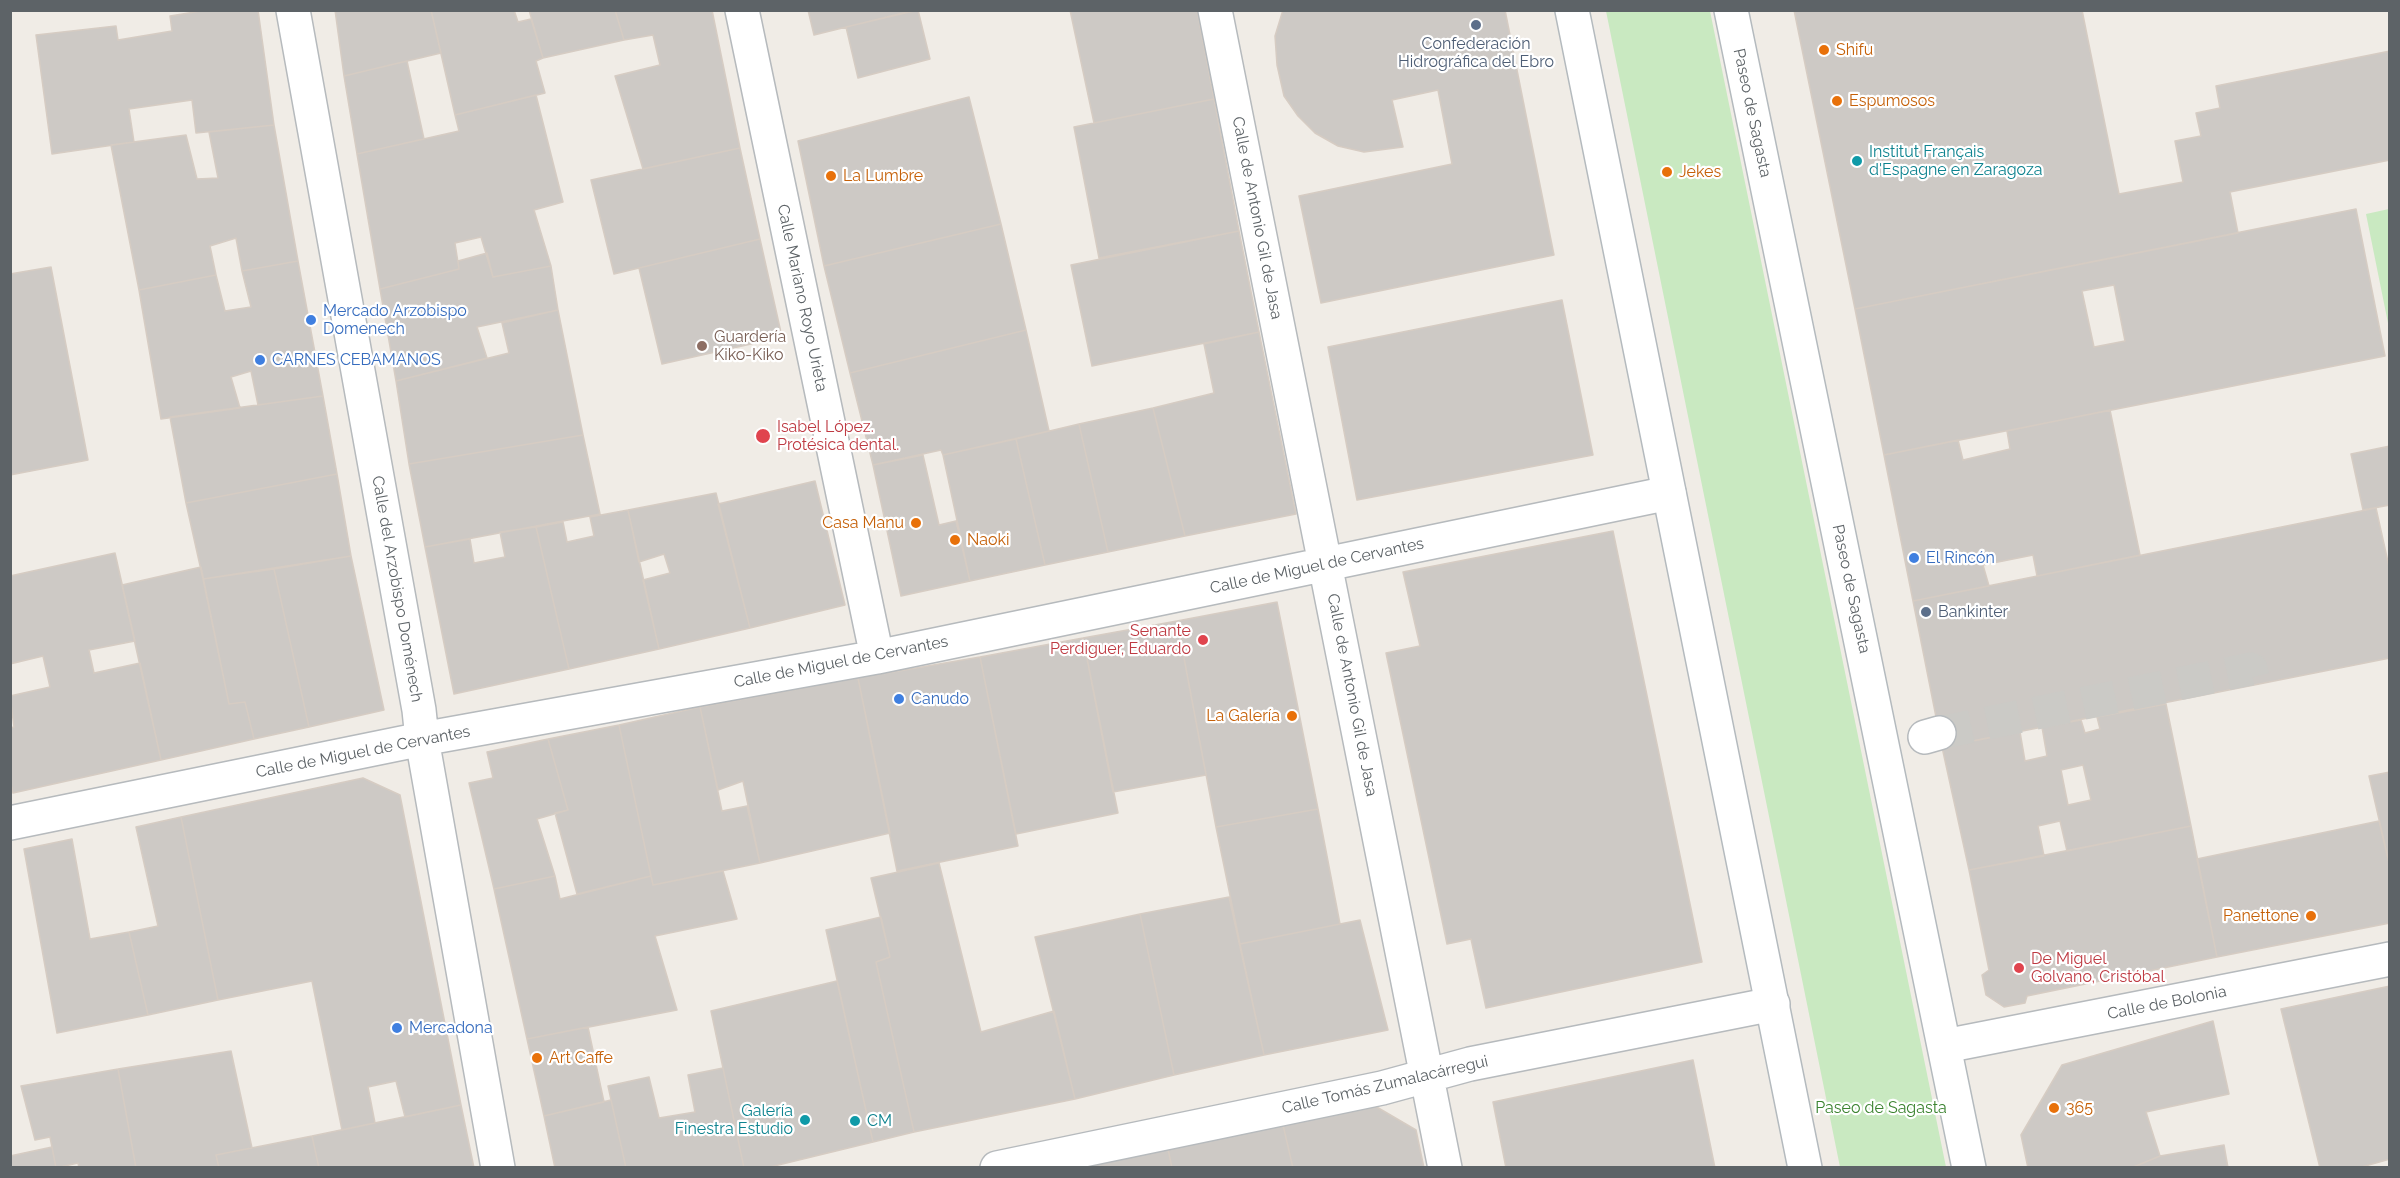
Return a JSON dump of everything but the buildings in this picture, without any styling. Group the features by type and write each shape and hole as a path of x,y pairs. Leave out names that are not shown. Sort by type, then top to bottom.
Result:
{"street":[{"name":"Calle del Arzobispo Doménech","path":"293,10 419,710 422,739 498,1167"},
{"name":"Calle Mariano Royo Urieta","path":"742,10 877,657"},
{"name":"Calle de Antonio Gil de Jasa","path":"1215,10 1445,1167"},
{"path":"1572,10 1805,1167"},
{"name":"Paseo de Sagasta","path":"1731,10 1969,1167"},
{"name":"Calle de Miguel de Cervantes","path":"10,823 422,739 877,657 1669,493"},
{"name":"Calle de Bolonia","path":"1945,1046 2390,959"},
{"name":"Calle Tomás Zumalacárregui","path":"997,1167 1358,1093 1470,1064 1773,1004"}],"green space":[{"name":"Paseo de Sagasta","path":"1606,11 1710,11 1946,1167 1840,1167"},
{"path":"2390,209 2389,328 2366,214"}],"tunnel":[{"path":"1939,733 2251,669 2255,685"}],"place":[{"name":"Confederación Hidrográfica del Ebro","path":"1476,25"},
{"name":"Shifu","path":"1824,50"},
{"name":"Espumosos","path":"1837,101"},
{"name":"Institut Français d'Espagne en Zaragoza","path":"1857,161"},
{"name":"Jekes","path":"1667,172"},
{"name":"La Lumbre","path":"831,176"},
{"name":"Mercado Arzobispo Domenech","path":"311,320"},
{"name":"Guardería Kiko-Kiko","path":"702,346"},
{"name":"CARNES CEBAMANOS","path":"260,360"},
{"name":"Isabel López. Protésica dental.","path":"763,436"},
{"name":"Casa Manu","path":"916,523"},
{"name":"Naoki","path":"955,540"},
{"name":"El Rincón","path":"1914,558"},
{"name":"Bankinter","path":"1926,612"},
{"name":"Senante Perdiguer, Eduardo","path":"1203,640"},
{"name":"Canudo","path":"899,699"},
{"name":"La Galería","path":"1292,716"},
{"name":"Panettone","path":"2311,916"},
{"name":"De Miguel Golvano, Cristóbal","path":"2019,968"},
{"name":"Mercadona","path":"397,1028"},
{"name":"Art Caffe","path":"537,1058"},
{"name":"365","path":"2054,1108"},
{"name":"Galería Finestra Estudio","path":"805,1120"},
{"name":"CM","path":"855,1121"}]}
